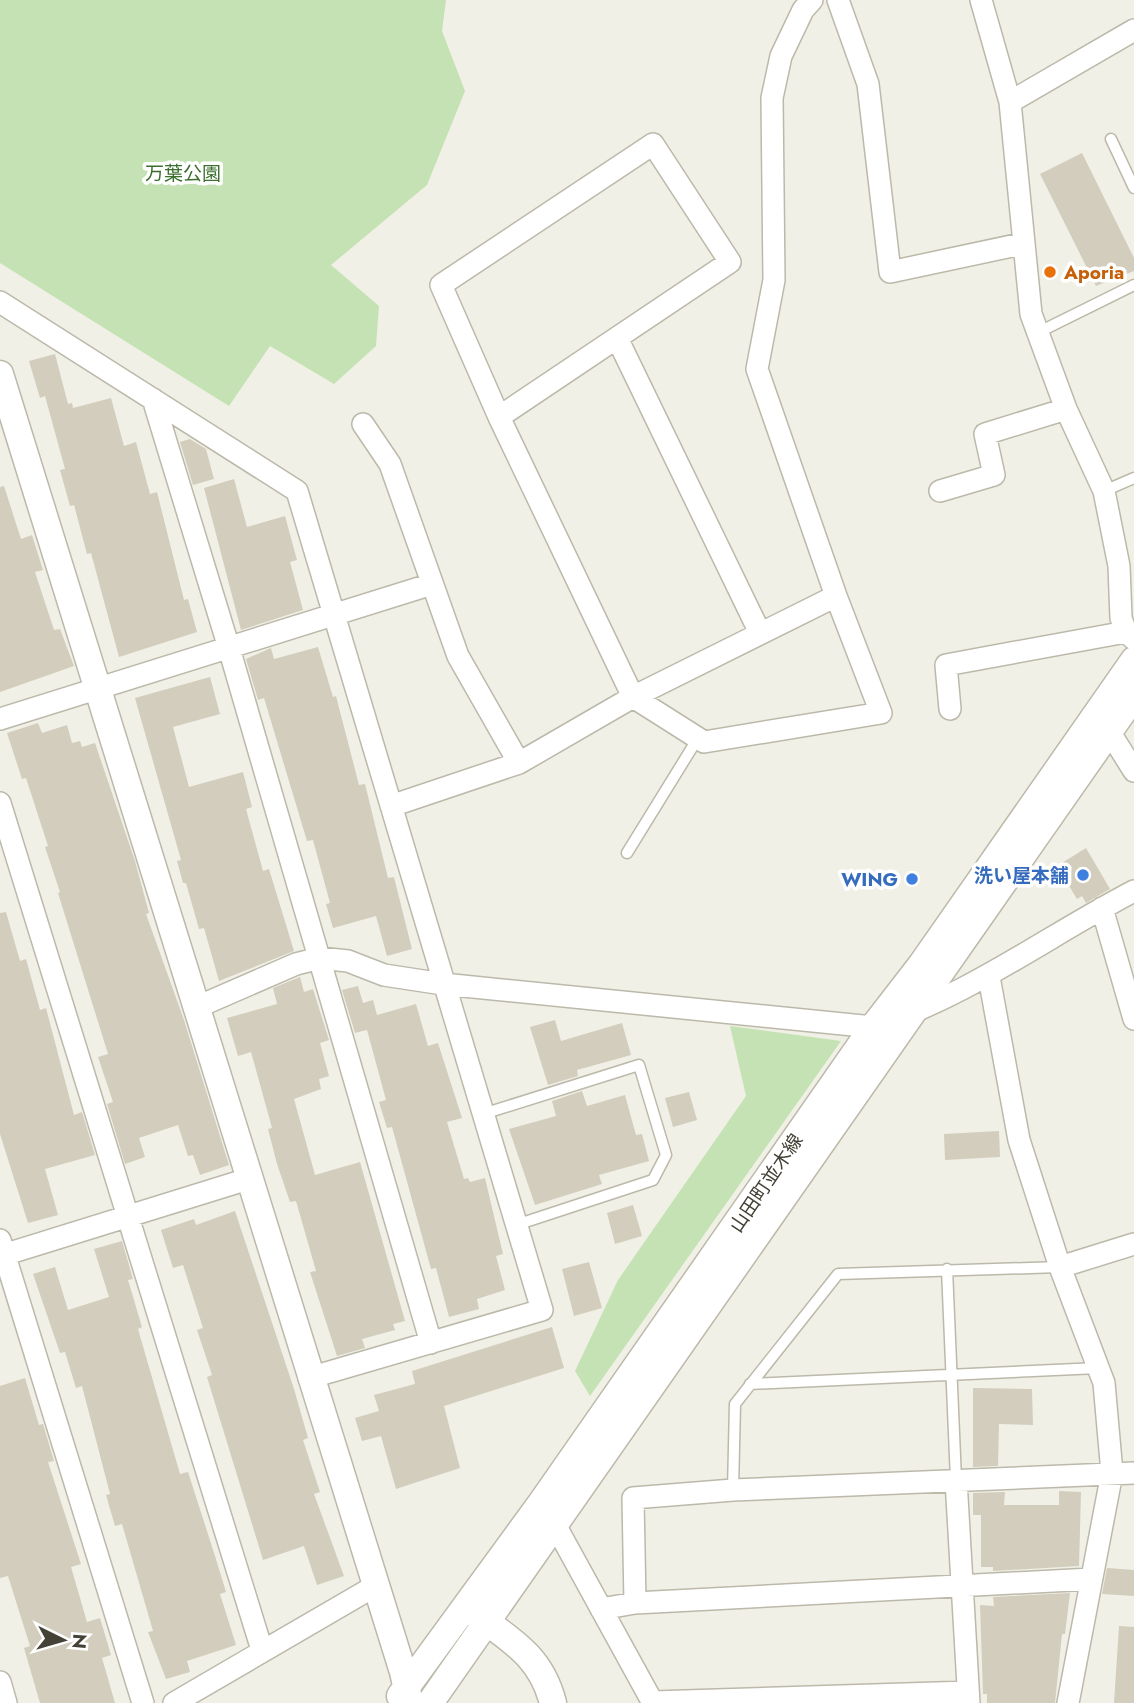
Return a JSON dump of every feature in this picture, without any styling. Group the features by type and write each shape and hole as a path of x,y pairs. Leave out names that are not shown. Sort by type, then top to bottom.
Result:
{"street":[{"path":"499,417 730,262 653,144 442,285 499,417 633,697 704,742 881,713 836,596 757,369 774,280 772,98 781,56 803,10 812,0"},
{"path":"838,0 868,84 890,272 1021,244"},
{"path":"950,709 946,665 1130,636 1121,618 1119,566 1104,491 1066,408 1031,314 1021,244 1010,102 981,0"},
{"path":"1010,102 1134,30"},
{"path":"0,302 297,491 542,1310 309,1378"},
{"path":"617,338 760,633"},
{"path":"0,374 375,1586 403,1698"},
{"path":"153,399 229,648 431,1343"},
{"path":"940,491 994,475 985,434 1066,408"},
{"path":"363,424 390,464 458,656 519,763"},
{"path":"0,719 335,617 432,584"},
{"path":"391,806 519,763 633,697 836,596"},
{"name":"山田町並木線","path":"430,1703 541,1503 731,1254 907,1016 1103,721 1134,660"},
{"name":"山田町並木線","path":"403,1698 557,1525 873,1027 1103,721 1134,696"},
{"path":"1103,721 1134,771"},
{"path":"0,803 262,1650"},
{"path":"195,1009 296,964 320,958 348,961 384,975 443,984 873,1027 907,1016 989,977 1134,891"},
{"path":"1102,908 1134,1019"},
{"path":"989,977 1019,1140 1060,1267 1104,1383 1112,1474 1068,1703"},
{"path":"143,1703 2,1250 127,1217 248,1179"},
{"path":"1060,1267 1134,1244"},
{"path":"635,1603 633,1498 733,1490 1134,1473"},
{"path":"541,1503 557,1525 653,1703 969,1697 956,1480"},
{"path":"601,1609 635,1603 1091,1579"},
{"path":"174,1703 375,1586"},
{"path":"477,1615 535,1660 548,1683 553,1703"},
{"path":"0,1682 6,1703"}],"lane":[{"path":"1111,139 1134,188"},
{"path":"1037,334 1134,285"},
{"path":"1104,491 1134,478"},
{"path":"627,853 698,738"},
{"path":"483,1114 639,1065 666,1155 653,1180 516,1225"},
{"path":"733,1490 735,1404 838,1274 1060,1267"},
{"path":"947,1269 956,1480"},
{"path":"750,1384 1098,1368"}],"green space":[{"name":"万葉公園","path":"0,0 446,0 442,31 465,91 427,185 331,265 379,306 376,346 334,384 270,346 229,406 0,263"},
{"path":"730,1026 841,1041 590,1396 575,1371 618,1280 746,1096"}],"building":[{"path":"1082,153 1134,258 1134,271 1096,286 1040,174"},
{"path":"55,354 68,404 72,403 73,408 111,398 124,446 136,442 150,494 157,492 184,600 188,599 197,632 119,657 91,553 87,554 74,505 70,506 60,470 65,469 45,396 40,398 29,361"},
{"path":"190,439 206,449 214,479 193,485 180,442"},
{"path":"234,479 247,527 285,516 297,560 290,562 303,610 241,630 204,488"},
{"path":"4,486 21,539 32,535 43,570 35,572 54,630 60,629 74,666 0,692 0,487"},
{"path":"318,647 333,697 336,696 359,785 365,784 388,878 394,877 412,949 387,956 376,916 333,928 326,904 330,903 313,840 307,841 264,698 258,700 246,659 271,648 274,659"},
{"path":"210,677 220,714 173,727 189,787 243,772 252,807 246,809 263,871 269,869 294,951 219,981 204,928 199,929 186,883 183,883 177,861 181,860 135,698"},
{"path":"38,723 42,733 67,725 72,743 80,741 82,747 95,743 135,861 149,913 146,914 184,1020 229,1165 200,1175 193,1155 188,1156 178,1125 139,1138 145,1157 125,1164 107,1104 113,1102 98,1057 108,1054 58,893 60,892 45,847 48,846 26,778 22,779 7,733"},
{"path":"1086,848 1110,889 1086,903 1082,896 1077,899 1057,866"},
{"path":"6,912 20,961 26,959 40,1010 46,1008 74,1115 82,1112 95,1155 45,1169 58,1215 28,1223 0,1134 0,913"},
{"path":"300,977 304,992 313,989 329,1040 320,1043 329,1076 319,1079 321,1089 294,1099 315,1175 360,1162 405,1321 393,1324 395,1330 362,1339 365,1348 337,1356 310,1272 316,1271 296,1201 290,1202 277,1164 268,1129 272,1128 251,1052 238,1056 227,1018 277,1004 273,988"},
{"path":"358,986 363,1003 373,1000 377,1015 416,1004 428,1046 438,1043 462,1118 447,1122 464,1179 468,1178 470,1182 485,1178 503,1254 496,1256 505,1290 477,1299 479,1309 449,1317 436,1268 431,1269 392,1127 387,1128 379,1102 386,1100 367,1030 355,1033 342,990"},
{"path":"555,1020 561,1041 622,1023 631,1055 577,1070 578,1076 548,1085 530,1027"},
{"path":"582,1091 587,1106 625,1095 636,1135 642,1134 649,1161 599,1175 602,1184 535,1205 509,1129 556,1116 552,1101"},
{"path":"689,1092 697,1120 673,1127 665,1098"},
{"path":"999,1131 1000,1157 945,1160 944,1134"},
{"path":"633,1205 642,1236 615,1244 607,1213"},
{"path":"235,1211 294,1389 308,1438 303,1440 320,1492 314,1494 344,1576 317,1585 304,1546 263,1560 207,1377 212,1375 197,1330 203,1328 183,1265 173,1268 161,1230 194,1219 196,1225"},
{"path":"122,1241 133,1279 128,1280 142,1327 138,1329 180,1474 188,1472 215,1556 226,1592 220,1594 236,1645 187,1661 190,1672 166,1679 148,1632 153,1631 122,1524 115,1526 106,1495 110,1494 82,1386 76,1388 65,1352 60,1353 33,1274 55,1267 68,1310 109,1297 94,1249"},
{"path":"589,1262 602,1308 574,1316 562,1269"},
{"path":"552,1327 564,1368 444,1406 460,1468 396,1489 381,1436 362,1441 355,1418 379,1411 374,1395 415,1384 412,1371"},
{"path":"25,1378 39,1425 43,1424 54,1461 48,1462 81,1564 71,1567 87,1622 100,1618 111,1655 102,1658 115,1703 40,1703 24,1648 30,1646 8,1576 0,1578 0,1386"},
{"path":"973,1388 1032,1389 1033,1425 999,1424 998,1466 973,1467"},
{"path":"1059,1491 1081,1492 1079,1566 993,1571 993,1567 981,1567 981,1515 973,1515 973,1493 1005,1492 1004,1505 1059,1505"},
{"path":"1107,1568 1134,1570 1134,1596 1102,1594"},
{"path":"1070,1593 1065,1634 1062,1634 1055,1703 987,1703 987,1694 983,1694 980,1605 994,1606 993,1597"},
{"path":"1119,1626 1134,1627 1134,1703 1114,1703"}],"place":[{"name":"Aporia","path":"1050,272"},
{"name":"洗い屋本舗","path":"1083,875"},
{"name":"WING","path":"912,879"}]}
